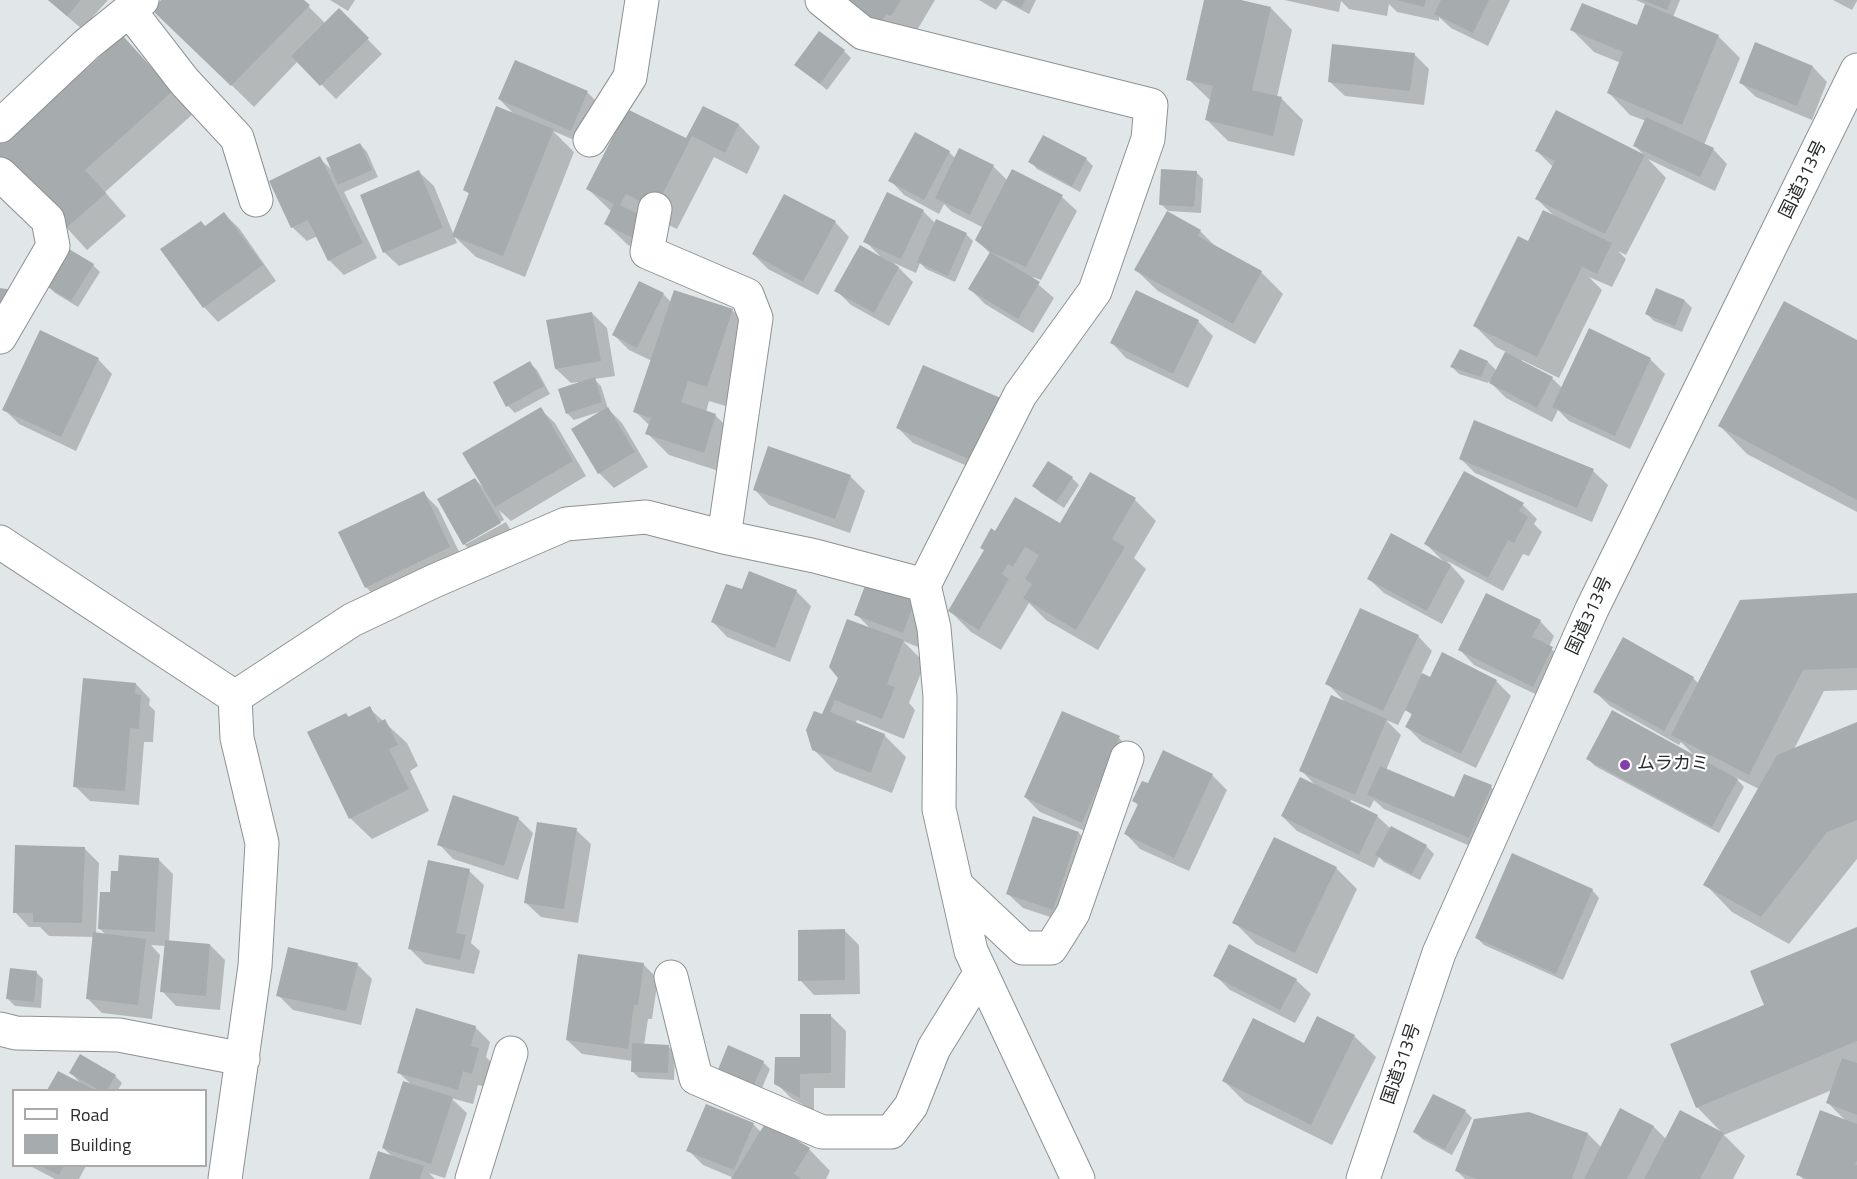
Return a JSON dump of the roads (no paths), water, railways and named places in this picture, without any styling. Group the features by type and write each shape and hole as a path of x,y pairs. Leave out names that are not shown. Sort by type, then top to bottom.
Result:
{"main road":[{"path":"590,140 630,77 642,0"},
{"path":"822,0 863,33 1152,105 1148,139 1095,291 1020,395 924,585 934,628 940,697 939,809 970,951 1078,1179"},
{"path":"0,126 86,45 136,5 184,81 237,138 256,200"},
{"name":"国道313号","path":"1363,1179 1439,953 1582,630 1857,70"},
{"path":"0,174 48,220 52,246 0,337"},
{"path":"655,209 647,252 747,295 756,318 724,537"},
{"path":"235,697 352,620 434,581 566,524 646,517 724,537 815,556 924,585"},
{"path":"0,542 235,697"},
{"path":"225,1179 255,966 262,843 237,738 235,697"},
{"path":"956,885 1023,948 1051,948 1073,913 1127,758"},
{"path":"671,977 696,1078 822,1132 891,1132 911,1106 934,1048 981,972"},
{"path":"0,1029 16,1034 119,1035 243,1059"},
{"path":"472,1179 511,1053"}],"place":[{"name":"ムラカミ","path":"1625,765"}]}
